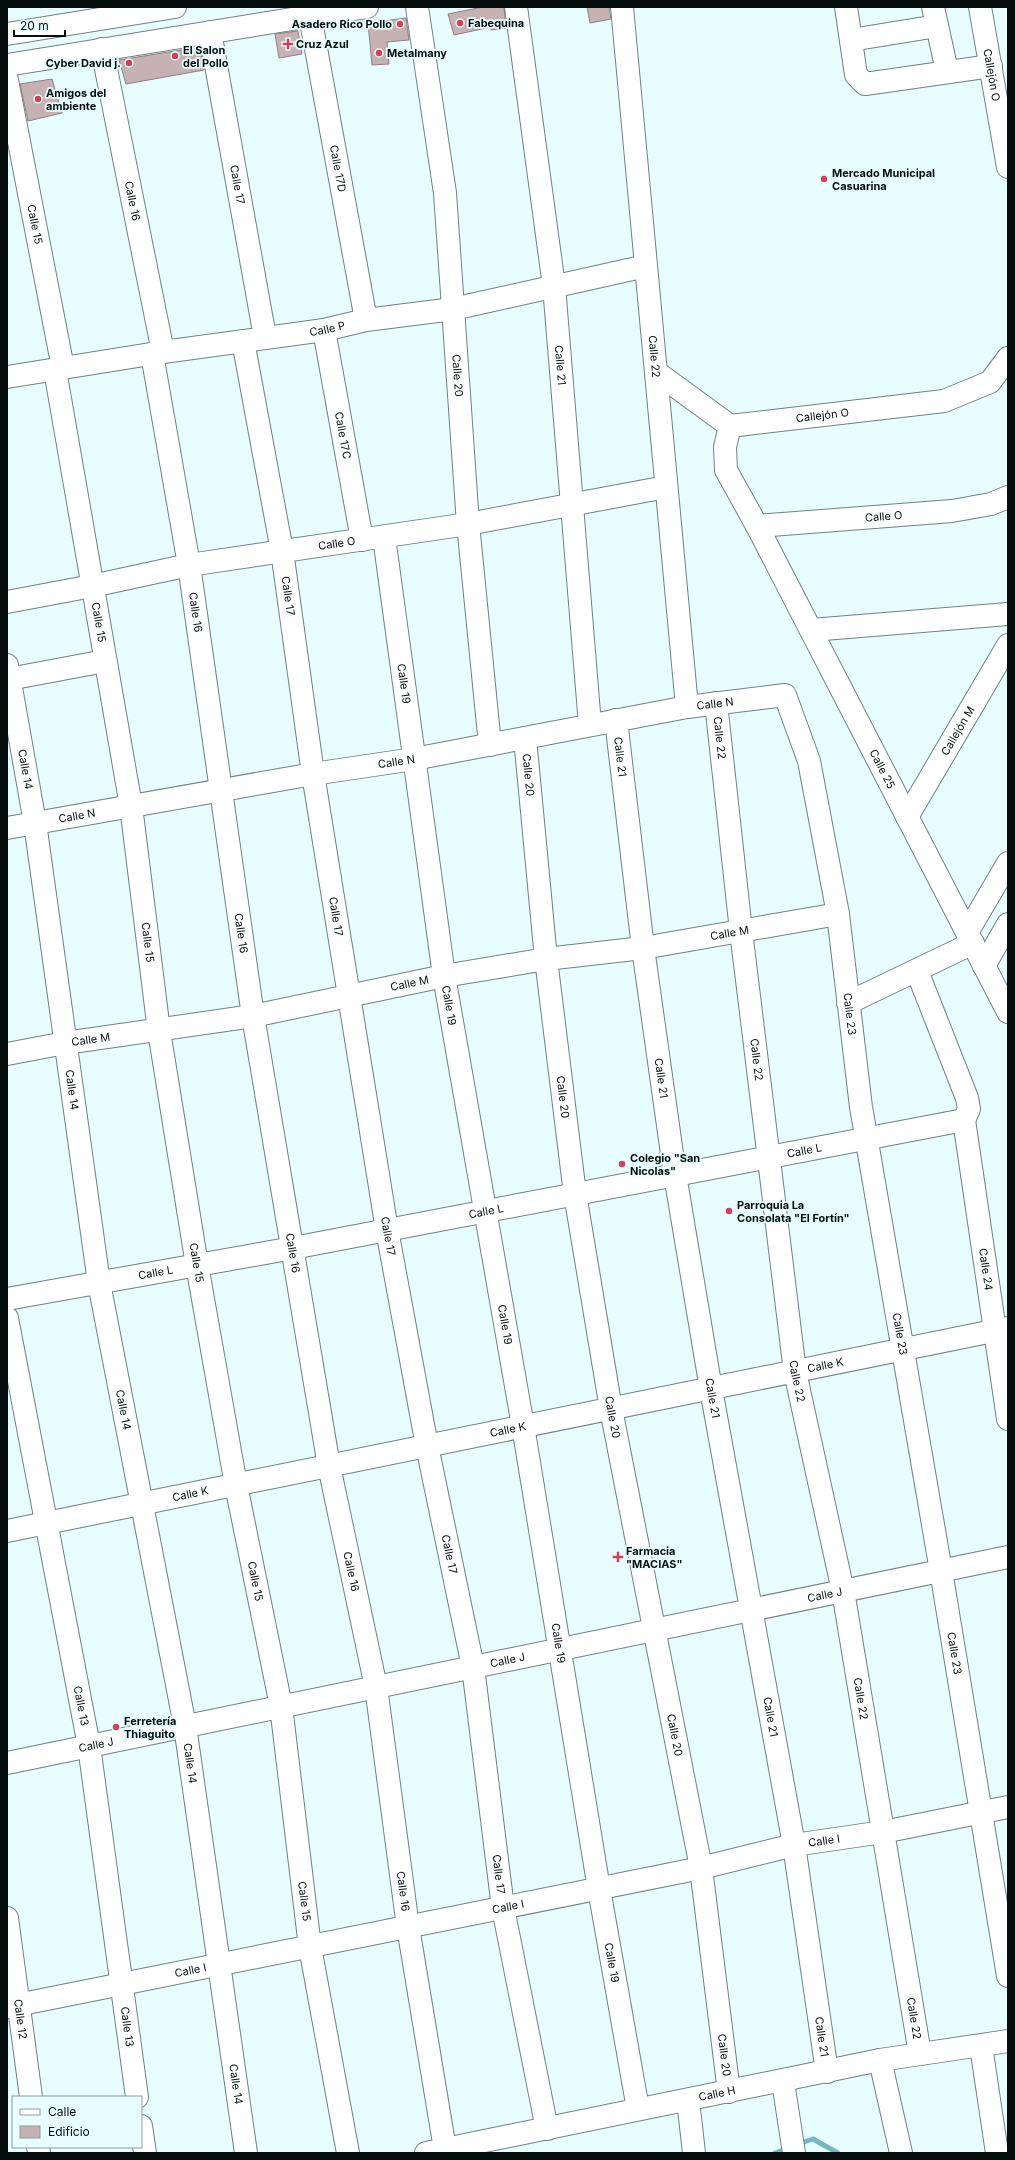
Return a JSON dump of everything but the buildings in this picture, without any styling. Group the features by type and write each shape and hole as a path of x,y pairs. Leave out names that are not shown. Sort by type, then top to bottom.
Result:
{"street":[{"path":"7,34 96,13 175,7"},
{"path":"7,65 368,7"},
{"name":"Calle 20","path":"417,7 446,193 468,524 490,745"},
{"name":"Calle 21","path":"516,7 554,286 590,725"},
{"name":"Calle 22","path":"622,7 687,707"},
{"path":"846,7 856,75 865,84 947,71 991,66"},
{"name":"Callejón O","path":"980,7 1006,143 1008,167"},
{"name":"Calle 17D","path":"310,16 366,320"},
{"path":"851,40 935,16 947,71"},
{"name":"Calle 17","path":"210,32 265,337"},
{"name":"Calle 16","path":"102,50 157,353 222,790 236,902 253,1016 329,1466 376,1687 436,2151"},
{"name":"Calle 15","path":"7,80 59,369 92,586 131,806 159,1031 197,1265 236,1484 281,1706 310,1947 348,2153"},
{"name":"Calle P","path":"7,377 157,353 324,330 366,320 454,309 646,266"},
{"name":"Calle 17C","path":"324,330 362,540"},
{"name":"Calle 17","path":"243,341 282,551 313,774 387,1230 427,1446 473,1667 503,1908 547,2129"},
{"name":"Callejón O","path":"730,426 944,401 990,382 1008,358"},
{"path":"656,372 730,426 725,447 726,470 757,526"},
{"name":"Calle O","path":"7,602 92,586 189,565 468,524 666,487"},
{"name":"Calle O","path":"757,526 952,511 991,504 1008,497"},
{"name":"Calle 25","path":"757,526 1008,1012"},
{"name":"Calle 19","path":"384,537 444,976 484,1212 523,1426 598,1889 638,2109"},
{"path":"811,630 1008,614"},
{"name":"Callejón M","path":"907,817 1008,645"},
{"path":"8,672 106,661"},
{"name":"Calle 14","path":"8,672 35,823 65,1044 100,1283 185,1726 246,2153"},
{"name":"Calle N","path":"7,828 313,774 414,759 687,707 785,695"},
{"name":"Calle 23","path":"785,695 809,761 838,914 866,1138 941,1571 1008,1976"},
{"name":"Calle 22","path":"716,703 741,931 794,1372 843,1591 920,2054"},
{"name":"Calle 21","path":"616,720 643,948 675,1175 750,1610 794,1845 827,2072"},
{"name":"Calle 20","path":"525,738 546,959 575,1194 611,1408 701,1868 729,2092"},
{"path":"848,1003 917,971 970,937 1008,863"},
{"name":"Calle M","path":"7,1054 253,1016 444,976 546,959 643,948 838,914"},
{"path":"984,966 1008,924"},
{"path":"917,971 967,1098 969,1109 964,1120"},
{"name":"Calle L","path":"7,1299 293,1248 964,1120"},
{"name":"Calle 24","path":"964,1120 1001,1330 1008,1419"},
{"name":"Calle 13","path":"7,1318 89,1746 137,2096"},
{"name":"Calle K","path":"7,1531 1001,1330"},
{"name":"Calle J","path":"7,1763 1008,1557"},
{"name":"Calle I","path":"13,2006 701,1868 794,1845 883,1832 1008,1807"},
{"name":"Calle 12","path":"7,1918 13,2006 31,2096"},
{"name":"Calle H","path":"436,2151 491,2147 547,2129 638,2109 782,2082 880,2060 1008,2041"},
{"path":"981,2046 997,2153"},
{"path":"880,2060 901,2153"},
{"path":"782,2082 793,2148"},
{"path":"688,2100 694,2153"},
{"path":"142,2133 145,2153"}],"waterway":[{"path":"798,2144 813,2139 838,2153"},
{"path":"775,2153 788,2148"}],"place":[{"name":"Fabequina","path":"460,23"},
{"name":"Asadero Rico Pollo","path":"400,24"},
{"name":"Cruz Azul","path":"288,44"},
{"name":"Metalmany","path":"379,53"},
{"name":"El Salon del Pollo","path":"175,56"},
{"name":"Cyber David j.","path":"129,63"},
{"name":"Amigos del ambiente","path":"38,99"},
{"name":"Mercado Municipal Casuarina","path":"824,179"},
{"name":"Colegio \"San Nicolas\"","path":"622,1164"},
{"name":"Parroquia La Consolata \"El Fortín\"","path":"729,1211"},
{"name":"Farmacia \"MACIAS\"","path":"618,1557"},
{"name":"Ferretería Thiaguito","path":"116,1727"}]}
